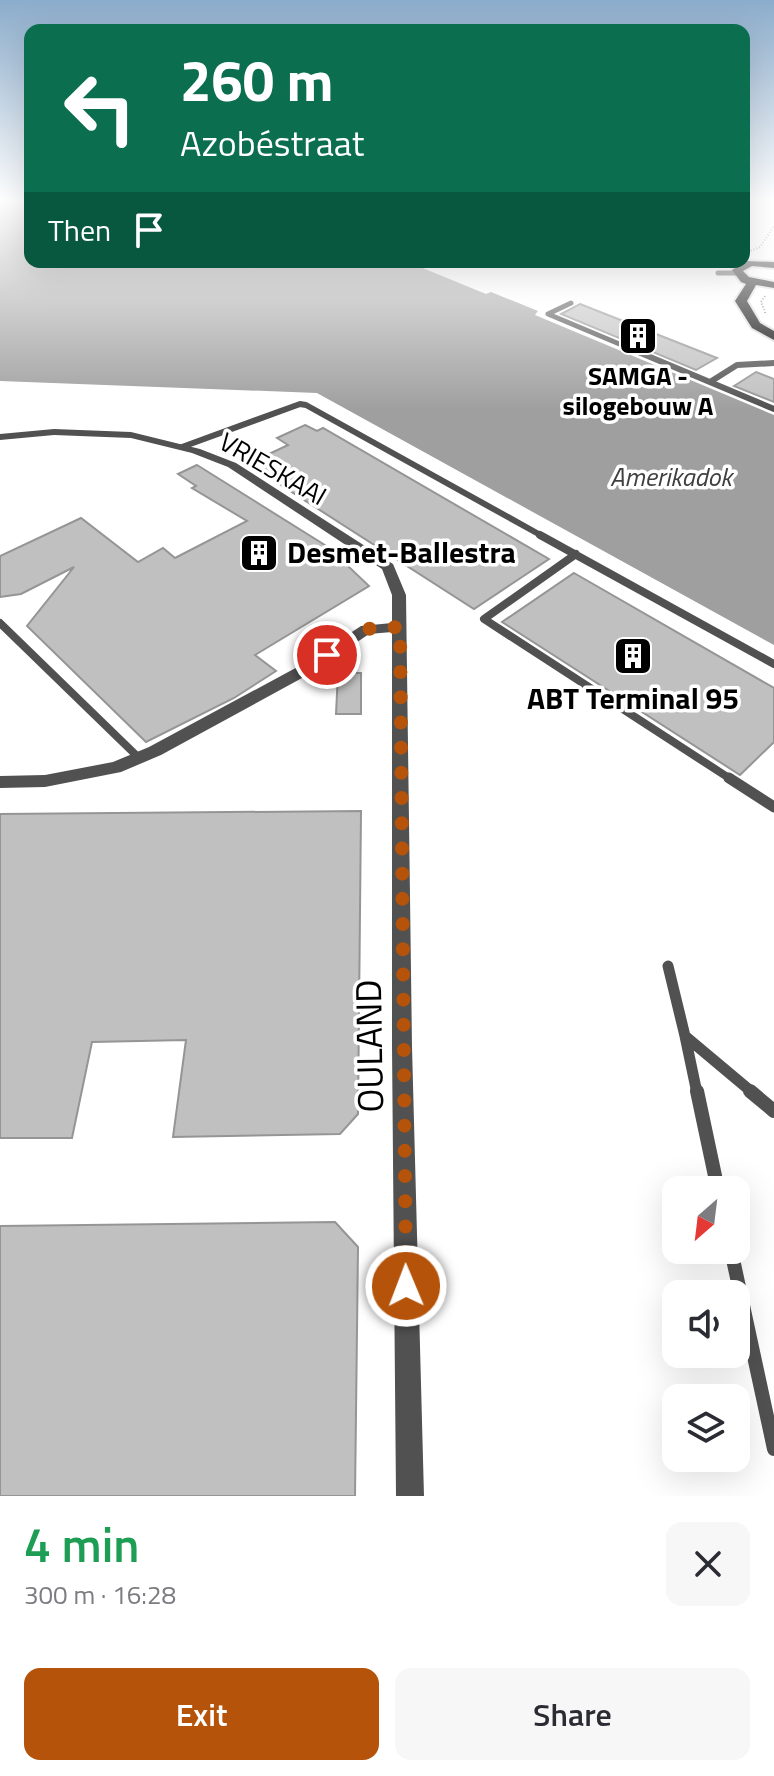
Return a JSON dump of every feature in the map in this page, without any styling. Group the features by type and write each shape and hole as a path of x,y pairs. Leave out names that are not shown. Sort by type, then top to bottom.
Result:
{"main road":[{"path":"740,270 737,273 752,283 771,289"},
{"path":"752,283 741,301 756,325 774,336"}],"street":[{"name":"VRIESKAAI","path":"0,437 54,432 131,435 182,447 232,465 388,567 399,595"},
{"name":"OULAND","path":"399,595 410,1496"},
{"path":"0,782 59,778 115,768 308,668 366,629 400,627"}],"lane":[{"path":"718,273 737,273"},
{"path":"571,303 548,314 774,409"},
{"path":"710,382 737,365 774,363"},
{"path":"182,447 300,404 306,405 774,664"},
{"path":"576,554 484,619 774,807"},
{"path":"0,623 139,758"},
{"path":"668,966 715,1176"},
{"path":"685,1036 774,1111"},
{"path":"734,1264 774,1449"}],"path":[{"path":"767,318 761,302 771,289"}],"water":[{"name":"Amerikadok","path":"0,270 427,270 538,311 535,315 774,415 774,645 317,393 0,381"}],"building":[{"name":"SAMGA - silogebouw A","path":"580,304 717,358 696,370 561,314"},
{"path":"756,372 774,379 774,402 734,386"},
{"name":"ABT Terminal 95","path":"305,425 317,431 323,428 549,559 474,609 248,464 288,445 277,438"},
{"path":"197,465 328,547 369,586 255,655 276,671 234,698 146,742 27,626 74,567 21,594 0,597 0,556 81,518 138,562 163,548 175,558 247,521 192,488 196,486 178,474"},
{"name":"ABT Terminal 95","path":"574,573 774,688 774,742 740,775 502,622"},
{"path":"338,673 361,673 361,714 336,714"},
{"path":"361,811 358,1114 340,1134 173,1137 186,1040 92,1042 72,1138 0,1138 0,814"},
{"path":"335,1222 358,1247 355,1496 0,1496 0,1226"}],"place":[{"name":"SAMGA - silogebouw A","path":"638,336"},
{"name":"Desmet-Ballestra","path":"259,553"},
{"name":"ABT Terminal 95","path":"633,656"}],"route":[{"path":"327,655 366,629 400,627 406,1286"}]}
